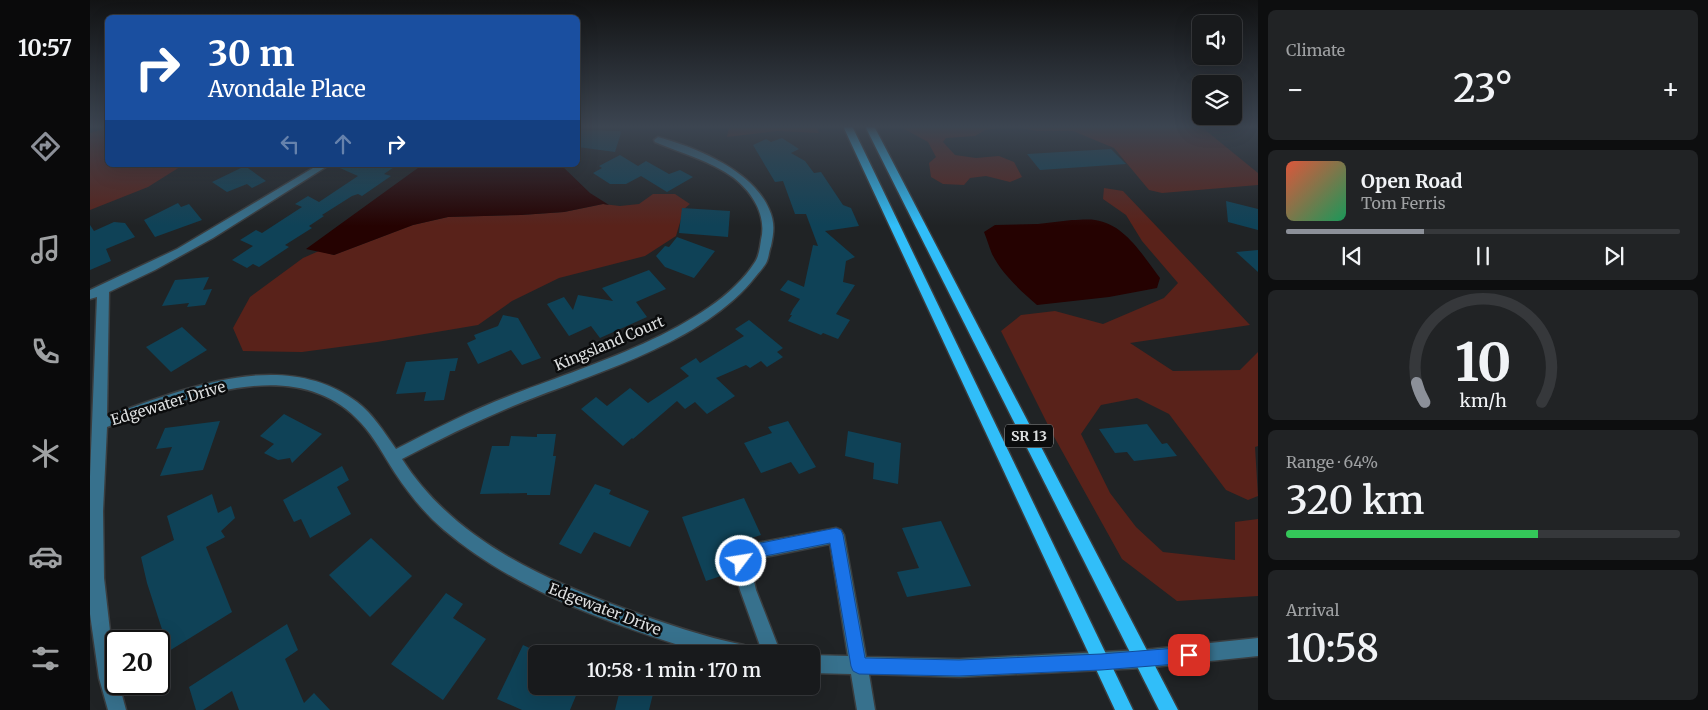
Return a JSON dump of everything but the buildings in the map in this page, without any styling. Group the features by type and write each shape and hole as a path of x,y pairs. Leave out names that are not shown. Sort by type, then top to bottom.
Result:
{"main road":[{"name":"SR 13","path":"874,159 1169,710"},
{"name":"SR 13","path":"874,159 1124,710"}],"street":[{"name":"Kingsland Court","path":"393,457 514,400 639,351 717,308 748,281 760,266 767,250 768,224 758,198 737,176 704,159"},
{"path":"117,710 109,692 98,650 91,609 91,573 100,424 97,293 202,241 321,167"},
{"name":"Edgewater Drive","path":"100,424 199,391 259,380 286,381 311,386 335,394 352,404 366,417 405,477 428,504 460,532 496,558 538,582 584,604 674,636 709,645"},
{"path":"769,645 746,583 741,561 751,552 836,535 866,710"},
{"path":"820,664 959,668 1101,662 1258,648"}],"shaded area":[{"path":"90,159 105,159 105,167 180,167 148,187 90,210"},
{"path":"934,159 1007,159 1014,162 1022,177 1010,182 986,176 970,178 964,185 943,184 931,177 929,163"},
{"path":"1123,159 1241,159 1258,173 1258,185 1162,193 1149,190"},
{"path":"419,167 563,167 590,193 609,205 603,204 564,212 448,217 413,225 334,255 306,249"},
{"path":"1104,188 1123,191 1250,325 1130,343 1173,371 1240,370 1258,352 1258,446 1255,447 1258,496 1248,500 1226,490 1169,414 1137,398 1101,405 1081,434 1110,493 1136,527 1163,552 1235,560 1235,522 1258,519 1258,596 1177,601 1122,559 1052,433 1001,331 1021,315 1055,311 1103,324 1164,298 1178,283 1142,241 1126,215 1103,199"},
{"path":"653,194 675,194 690,204 684,209 676,236 645,256 559,278 512,301 478,325 302,352 243,351 233,328 250,297 303,258 319,251 334,255 413,225 448,217 521,215 564,212 603,204 620,206 639,204"},
{"path":"1092,220 1106,223 1124,234 1140,251 1160,278 1157,288 1109,297 1037,305 1006,275 992,254 984,232 995,225 1038,224"}],"route":[{"path":"741,561 751,552 773,546 836,535 859,666 959,668 1101,662 1189,655"}]}
